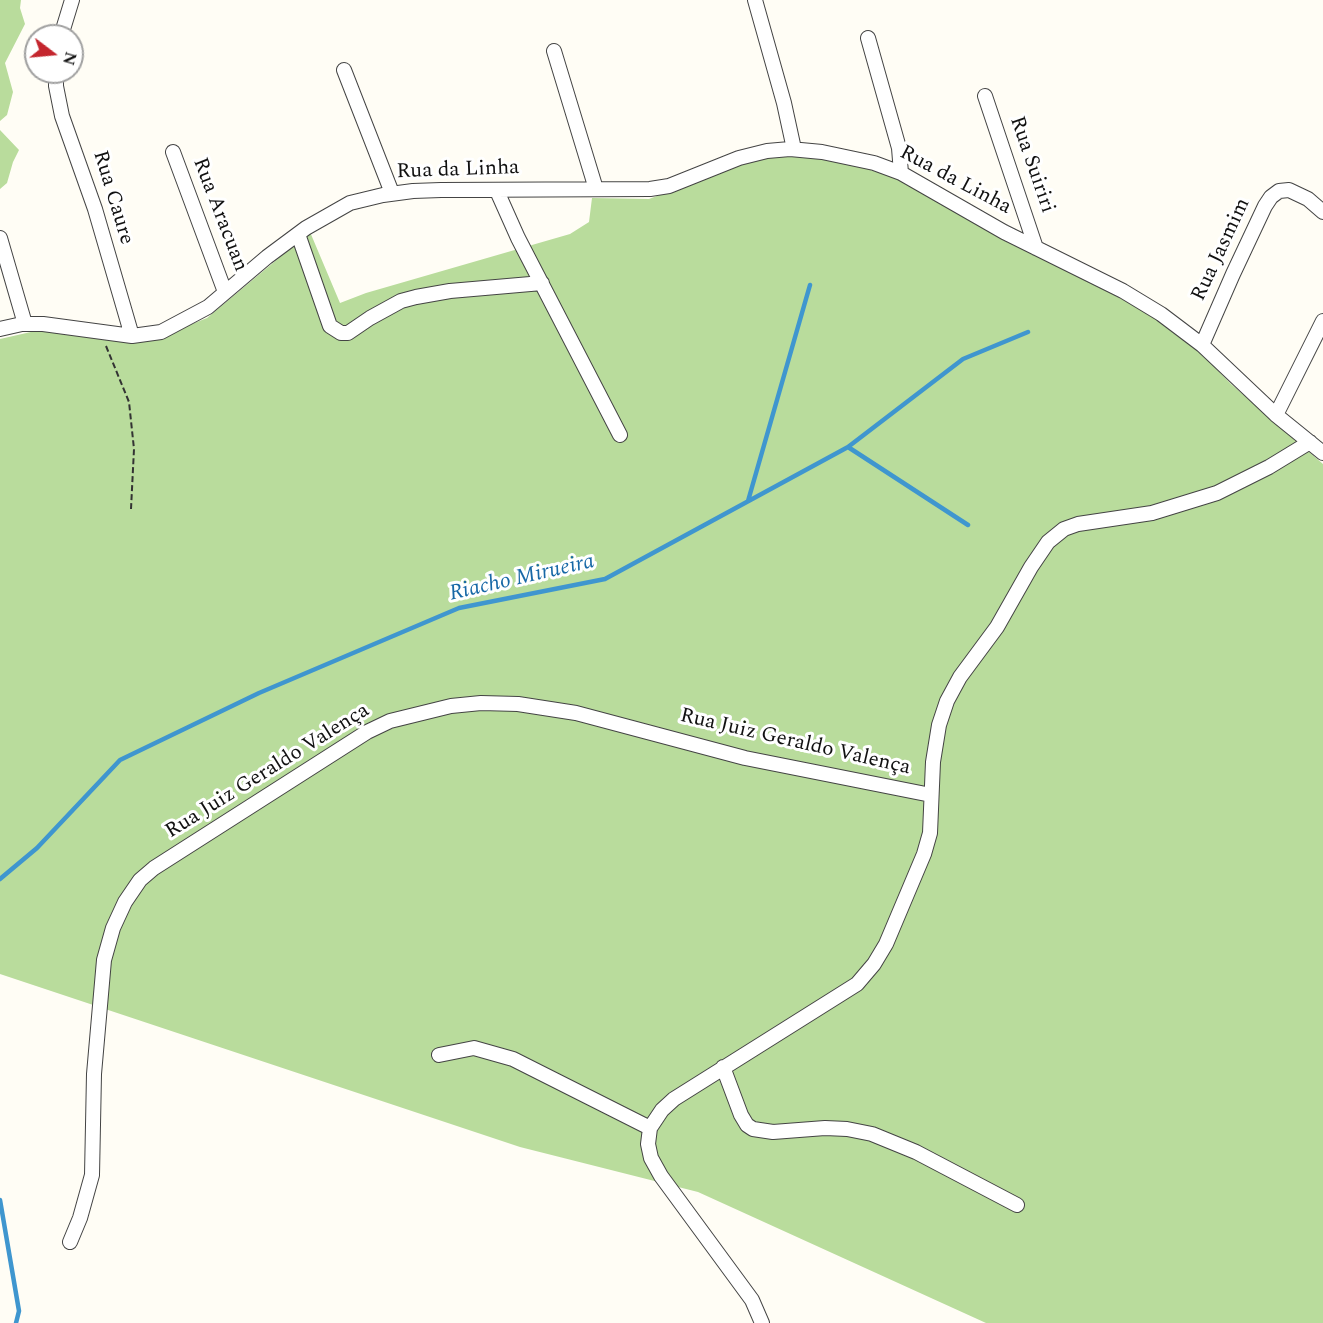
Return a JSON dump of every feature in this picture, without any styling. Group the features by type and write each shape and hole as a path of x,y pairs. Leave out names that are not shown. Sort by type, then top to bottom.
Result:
{"street":[{"path":"65,24 72,0"},
{"path":"754,0 784,104 794,149"},
{"path":"867,38 899,148 901,173"},
{"path":"554,51 596,189"},
{"path":"344,70 392,194"},
{"name":"Rua Caure","path":"56,84 62,116 92,199 132,336"},
{"name":"Rua Suiriri","path":"986,96 1036,248"},
{"name":"Rua da Linha","path":"0,329 25,324 43,324 132,336 161,332 208,307 298,234 350,203 413,191 650,189 669,186 739,158 767,151 794,149 864,161 901,173 1036,248 1132,297 1161,314 1202,345 1276,415 1323,453"},
{"name":"Rua Aracuan","path":"172,152 225,292"},
{"name":"Rua Jasmim","path":"1202,345 1233,274 1271,197 1279,191 1289,190 1308,199 1323,212"},
{"path":"497,191 620,435"},
{"path":"298,234 330,326 341,333 348,333 401,301 416,297 450,291 542,283"},
{"path":"0,238 25,324"},
{"path":"1276,415 1323,321"},
{"path":"762,1323 752,1300 661,1176 651,1158 648,1144 650,1128 662,1110 689,1088 857,984 874,964 886,944 924,854 930,833 933,762 939,725 947,701 960,677 997,627 1048,542 1064,529 1078,524 1152,513 1217,494 1310,442"},
{"name":"Rua Juiz Geraldo Valença","path":"70,1242 88,1197 92,1174 94,1074 104,960 113,928 125,902 140,880 154,868 367,732 390,721 452,706 481,703 518,704 576,713 745,758 931,795"},
{"path":"439,1055 474,1048 513,1059 650,1128"},
{"path":"723,1067 741,1115 747,1125 753,1129 773,1132 836,1128 872,1134 916,1152 1017,1205"}],"path":[{"path":"100,332 129,402 134,448 131,508"}],"green space":[{"path":"0,0 21,0 20,8 25,24 5,63 13,92 7,115 0,121"},
{"path":"0,130 19,150 7,183 0,189"},
{"path":"791,154 858,166 902,180 1155,317 1195,347 1231,384 1323,464 1323,1323 986,1323 698,1192 520,1147 0,974 0,339 44,329 159,337 207,318 310,232 340,303 366,293 570,234 589,222 592,198 649,199 747,162"}],"waterway":[{"path":"748,501 810,285"},
{"name":"Riacho Mirueira","path":"0,879 37,848 120,760 259,693 459,608 605,579 848,447 963,359 1028,332"},
{"path":"848,447 968,525"},
{"name":"Riacho Mirueira","path":"0,1200 19,1311 16,1323"}]}
